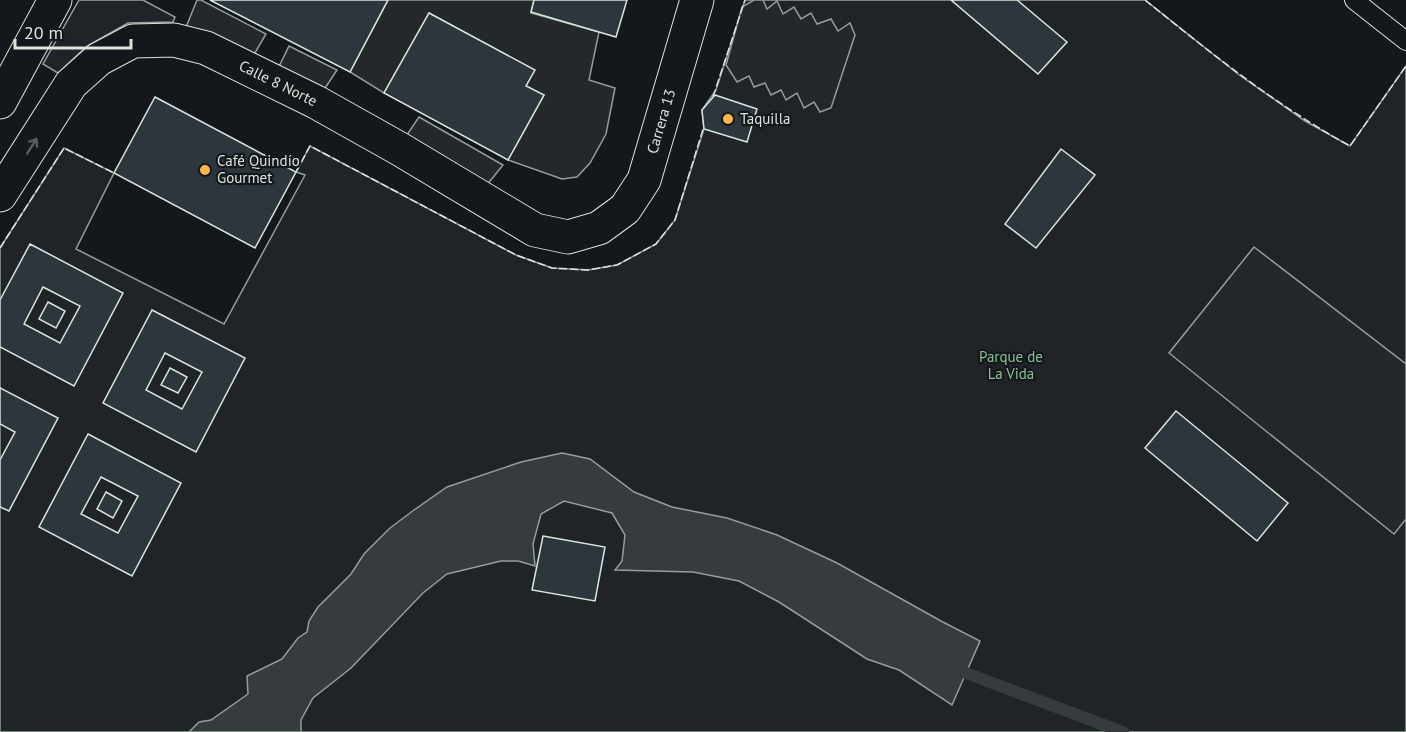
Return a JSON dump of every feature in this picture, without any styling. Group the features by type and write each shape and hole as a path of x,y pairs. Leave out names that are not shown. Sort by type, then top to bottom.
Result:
{"street":[{"path":"0,102 55,0"},
{"name":"Carrera 13","path":"599,228 625,209 644,180 698,0"},
{"name":"Calle 8 Norte","path":"0,195 71,84 99,59 132,41 174,40 207,48 343,117 536,230 568,237 599,228"}],"lane":[{"path":"1354,0 1406,41"}],"green space":[{"path":"79,0 143,0 175,17 173,22 128,23 87,46 58,73 43,64"},
{"name":"Parque de La Vida","path":"745,0 1145,0 1238,74 1305,121 1350,146 1406,66 1406,732 0,732 0,248 64,148 114,173 76,249 224,324 305,175 296,172 310,146 516,255 552,268 588,270 617,265 656,244 675,220 704,129 702,110 716,90"}],"shaded area":[{"path":"197,0 266,34 246,68 180,42"},
{"path":"388,0 534,0 531,13 599,32 589,80 615,88 606,134 590,163 577,177 562,179 508,160 544,95 526,86 534,70 429,13 384,93 350,72"},
{"path":"754,0 763,0 767,9 777,1 783,14 794,7 801,19 811,13 817,24 831,19 838,31 850,23 855,35 831,108 820,112 814,102 804,108 797,93 786,100 781,90 771,95 765,83 754,87 749,76 737,82 726,65 742,7"},
{"path":"289,46 337,70 316,102 272,81"},
{"path":"419,117 503,165 478,196 398,148"},
{"path":"1254,247 1406,364 1406,519 1394,534 1169,353"},
{"path":"562,453 590,459 634,492 672,507 727,518 777,535 837,563 980,641 952,705 899,670 867,659 779,602 739,581 693,572 615,570 622,561 625,535 612,513 564,501 541,514 533,544 535,566 518,561 501,561 447,574 423,593 351,668 313,698 301,720 301,732 189,732 199,722 211,720 248,694 247,676 282,659 298,638 307,632 309,621 318,607 351,574 364,554 390,528 414,510 447,487 521,462"}],"building":[{"path":"210,0 388,0 350,72"},
{"path":"534,0 627,0 616,37 531,12"},
{"path":"951,0 1017,0 1067,42 1038,74"},
{"path":"429,13 535,70 526,86 544,95 508,160 384,93"},
{"name":"Taquilla","path":"715,95 757,109 747,142 704,129 702,110"},
{"path":"155,97 296,172 255,248 114,173"},
{"path":"1061,149 1095,175 1036,248 1005,224"},
{"path":"30,244 123,293 74,386 0,347 0,300","holes":["43,287 80,306 60,343 24,324"]},
{"path":"48,302 65,311 56,328 39,319"},
{"path":"152,310 245,358 196,452 103,403","holes":["165,353 202,372 182,409 146,390"]},
{"path":"170,368 187,377 178,393 161,385"},
{"path":"0,388 58,418 9,511 0,507 0,460 15,432 0,424"},
{"path":"1176,411 1288,503 1257,541 1145,448"},
{"path":"88,434 181,483 132,576 39,527","holes":["101,477 138,496 118,533 81,514"]},
{"path":"106,492 122,501 113,518 97,509"},
{"path":"543,536 605,547 595,601 532,590"}],"waterway":[{"path":"966,673 1123,732"}],"fence":[{"path":"713,97 745,0"},
{"path":"1145,0 1269,96 1350,146 1406,66"},
{"path":"296,172 310,146 516,255 552,268 588,270 617,265 656,244 675,220 704,126"},
{"path":"0,248 64,148 114,173"}],"place":[{"name":"Taquilla","path":"728,119"},
{"name":"Café Quindío Gourmet","path":"205,170"}]}
